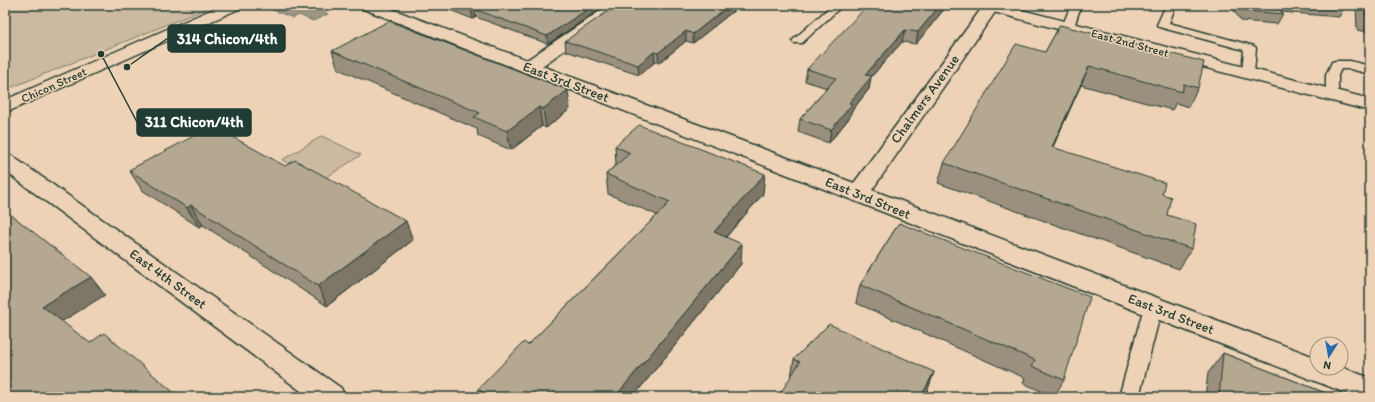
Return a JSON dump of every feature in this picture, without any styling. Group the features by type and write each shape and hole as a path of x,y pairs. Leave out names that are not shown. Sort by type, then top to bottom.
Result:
{"street":[{"name":"Chicon Street","path":"5,107 235,5"},
{"name":"East 3rd Street","path":"367,5 1370,390"},
{"path":"528,67 620,5"},
{"name":"East 2nd Street","path":"989,6 1370,105"},
{"name":"Chalmers Avenue","path":"858,194 989,6"},
{"name":"East 4th Street","path":"5,161 331,397"}],"lane":[{"path":"798,41 838,5"},
{"path":"1068,26 1076,5"},
{"path":"1171,5 1163,26 1250,48 1248,73"},
{"path":"1332,95 1332,75 1336,65 1350,65 1370,70"},
{"path":"1129,397 1153,307"}],"shaded area":[{"path":"5,5 203,5 208,8 5,90"},
{"path":"274,5 306,5 328,14 313,21 299,15 293,18 268,8"},
{"path":"322,136 361,155 321,181 282,160"}],"building":[{"path":"456,5 594,5 547,36 474,9 471,10"},
{"path":"617,5 730,5 693,34 686,31 658,53 654,52 638,65 565,41"},
{"path":"868,5 880,8 883,5 940,5 918,32 905,30 865,75 872,76 849,103 852,104 831,130 800,119 836,78 807,69"},
{"path":"1243,5 1276,5 1283,14 1247,11"},
{"path":"1366,5 1370,5 1370,17 1366,16"},
{"path":"389,21 568,90 543,109 539,107 507,131 474,117 480,113 332,51"},
{"path":"1060,25 1204,62 1198,88 1184,84 1182,92 1089,66 1052,147 1165,183 1162,194 1171,197 1167,215 1196,224 1192,249 944,163 1016,44 1045,52"},
{"path":"639,125 765,174 714,232 742,244 615,397 491,397 478,389 524,342 528,345 670,202 606,174 630,153 615,146"},
{"path":"213,126 285,166 295,160 406,221 318,286 191,205 187,208 129,170"},
{"path":"5,210 91,277 42,306 90,343 104,333 179,397 5,397"},
{"path":"899,223 1090,297 1064,380 1032,366 1035,360 860,285"},
{"path":"829,324 934,372 921,397 778,397 800,362 794,359"},
{"path":"1223,353 1336,397 1219,397"}],"place":[{"name":"311 Chicon/4th","path":"101,54"},
{"name":"314 Chicon/4th","path":"127,67"}]}
